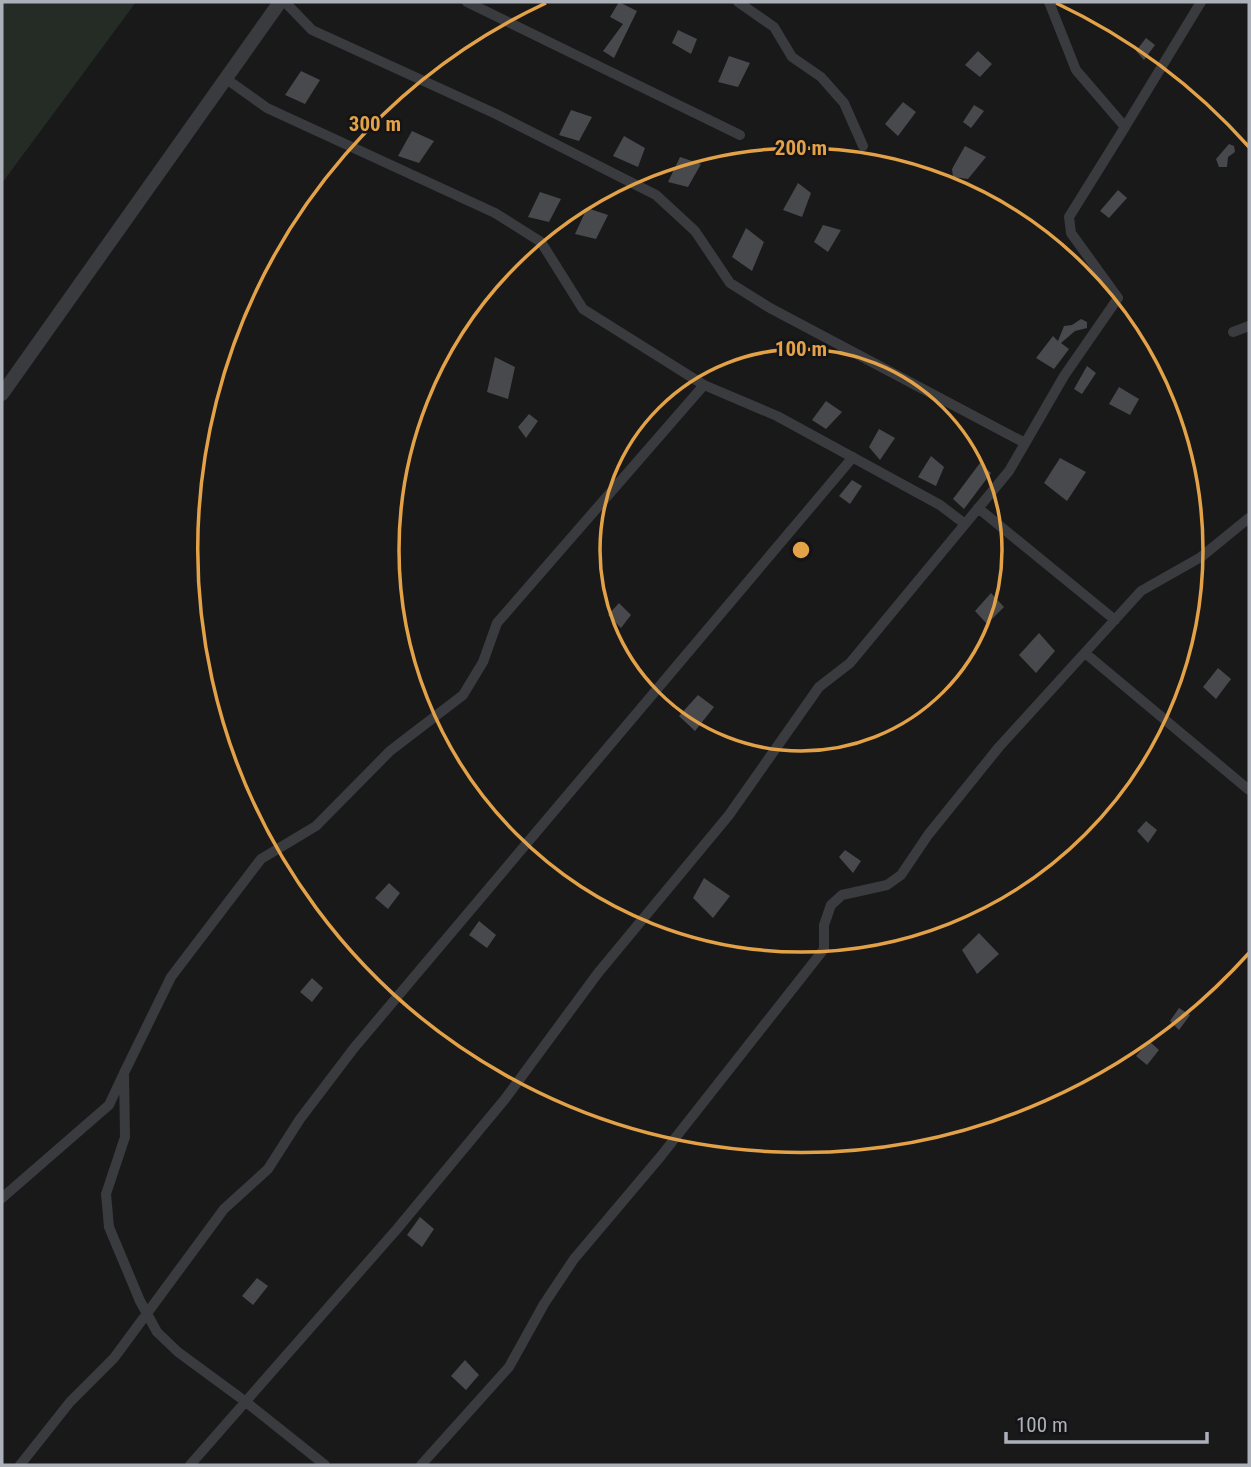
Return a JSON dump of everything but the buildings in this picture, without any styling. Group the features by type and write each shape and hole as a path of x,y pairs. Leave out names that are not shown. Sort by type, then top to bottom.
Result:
{"street":[{"path":"2,394 225,78 282,2 312,30 496,114 656,195 695,231 730,283 1025,443"},
{"path":"467,2 740,135"},
{"path":"738,2 774,26 792,57 821,77 845,103 863,146"},
{"path":"1049,2 1076,70 1125,127"},
{"path":"190,1465 505,1099 598,973 729,815 819,687 850,663 1009,471 1064,376 1118,298 1071,233 1069,217 1201,2"},
{"path":"225,78 267,108 495,213 541,242 583,309 704,385 777,416 940,505 965,523"},
{"path":"1233,332 1249,326"},
{"path":"4,1193 109,1105 171,977 261,859 316,826 390,751 463,695 483,662 497,623 704,385"},
{"path":"20,1465 69,1402 114,1358 225,1209 268,1170 300,1119 354,1048 853,457"},
{"path":"978,508 1115,620"},
{"path":"421,1465 509,1367 544,1304 574,1259 661,1156 824,948 824,925 831,905 842,895 887,885 901,875 928,835 999,747 1141,591 1201,557 1249,518"},
{"path":"1085,653 1249,790"},
{"path":"124,1073 125,1137 106,1194 109,1227 157,1332 178,1352 325,1465"}],"shaded area":[{"path":"2,2 136,2 2,183"}]}
